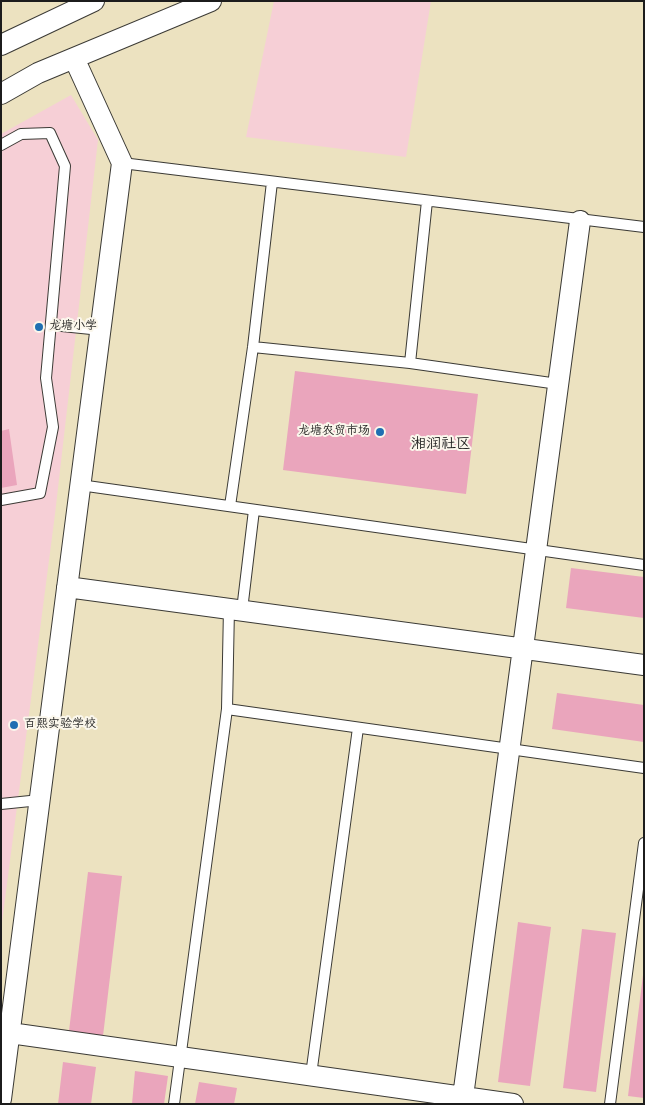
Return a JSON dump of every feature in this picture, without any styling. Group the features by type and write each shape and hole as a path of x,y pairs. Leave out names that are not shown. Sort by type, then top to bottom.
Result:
{"street":[{"path":"1,45 94,1"},
{"path":"1,94 38,73 211,1"},
{"path":"1,1099 122,163 74,58"},
{"path":"462,1100 580,221"},
{"path":"68,587 644,665"},
{"path":"10,1034 311,1076 462,1100 513,1104"}],"lane":[{"path":"1,145 21,134 50,133 66,166 46,378 53,427 40,494 1,500"},
{"path":"122,163 580,221 644,227"},
{"path":"230,506 253,347 272,182"},
{"path":"410,363 427,201"},
{"path":"52,325 101,330"},
{"path":"253,347 410,363 558,384"},
{"path":"80,485 644,565"},
{"path":"174,1104 227,709 235,609 254,510"},
{"path":"227,709 644,768"},
{"path":"311,1076 358,728"},
{"path":"1,804 40,800"},
{"path":"610,1104 644,843"}],"shaded area":[{"path":"274,1 431,1 406,157 246,137"},
{"name":"龙塘小学","path":"71,95 98,140 55,514 1,930 1,134"}],"building":[{"name":"龙塘农贸市场","path":"295,371 478,394 466,494 283,470"},
{"path":"9,429 17,485 1,488 1,431"},
{"path":"571,568 644,577 644,618 566,608"},
{"path":"557,693 644,705 644,742 552,729"},
{"path":"88,872 122,876 103,1036 69,1031"},
{"path":"518,922 551,927 530,1086 498,1082"},
{"path":"582,929 616,933 596,1092 563,1088"},
{"path":"644,975 644,1098 628,1096"},
{"path":"63,1062 96,1067 91,1104 58,1104"},
{"path":"135,1071 168,1076 164,1104 132,1104"},
{"path":"199,1082 237,1088 234,1104 195,1104"}],"place":[{"name":"龙塘小学","path":"39,327"},
{"name":"龙塘农贸市场","path":"380,432"},
{"name":"百熙实验学校","path":"14,725"}],"district":[{"name":"湘润社区","path":"441,445"}]}
